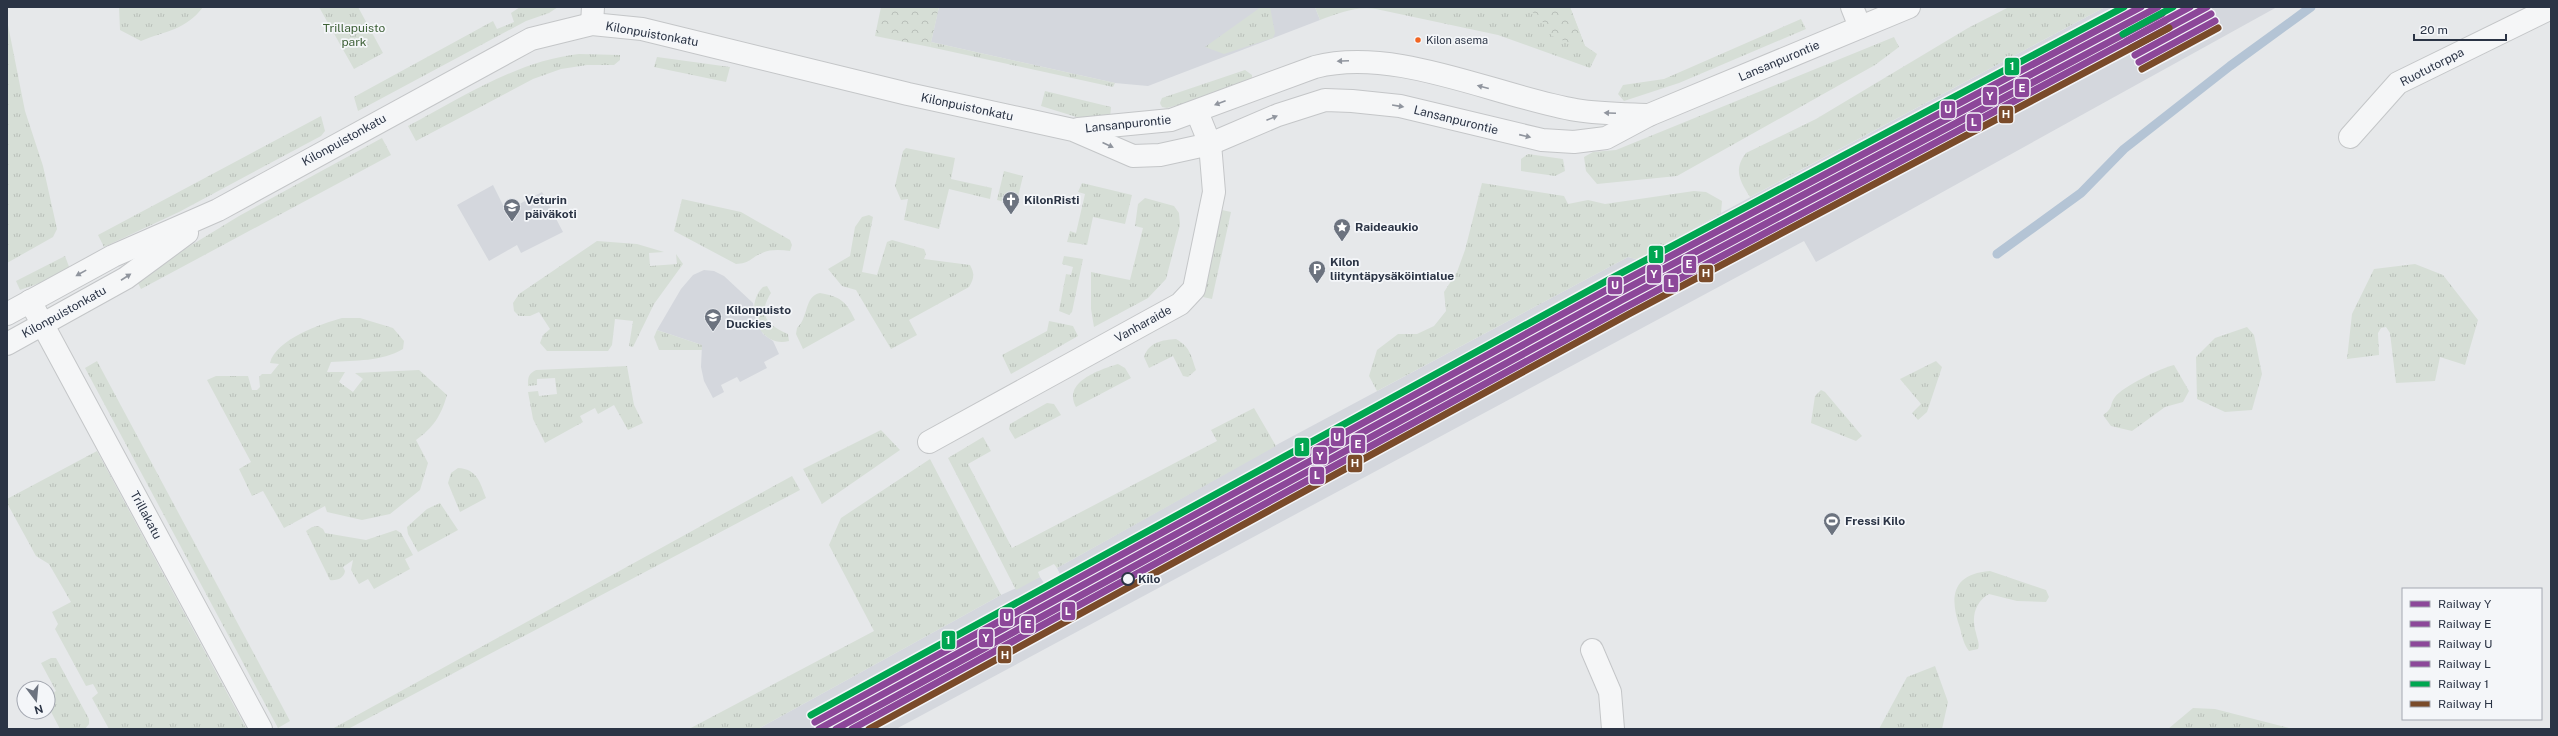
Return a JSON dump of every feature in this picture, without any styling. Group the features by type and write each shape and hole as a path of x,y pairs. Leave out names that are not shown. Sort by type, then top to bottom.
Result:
{"street":[{"path":"1852,7 1860,27"},
{"name":"Lansanpurontie","path":"1073,130 1133,156 1160,155 1210,144 1278,115 1325,100 1400,106 1542,140 1574,142 1606,138 1649,115 1909,7"},
{"name":"Ruotutorppa","path":"2350,137 2398,83 2551,8"},
{"name":"Kilonpuistonkatu","path":"7,314 113,256 218,210 531,39 593,15 649,31 908,94 1073,130"},
{"name":"Lansanpurontie","path":"1073,130 1171,120 1197,112 1315,66 1335,61 1361,60 1393,64 1576,110 1649,115"},
{"name":"Vanharaide","path":"929,442 1180,304 1194,289 1214,192 1210,144 1197,112"},
{"name":"Kilonpuistonkatu","path":"7,344 126,278 218,210"},
{"name":"Trillakatu","path":"30,302 261,729"},
{"path":"1592,650 1610,692 1613,729"}],"shaded area":[{"path":"939,7 1315,7 1320,20 1148,86 1115,83 931,42"},
{"path":"2105,7 2277,7 1816,262 1804,241 896,729 758,729 1001,595 1040,577 1044,583 1060,574 1057,568 1280,443 1628,257 1648,262 1697,236 1693,229 1721,213"},
{"name":"Veturin päiväkoti","path":"493,185 506,211 542,192 563,232 521,253 517,245 489,261 457,205"},
{"name":"Kilonpuisto Duckies","path":"704,270 714,271 724,276 753,303 754,311 763,334 773,341 779,354 764,362 767,368 740,382 737,377 721,385 724,392 713,398 704,381 701,367 702,345 657,330 681,289 693,275"}],"green space":[{"path":"119,7 203,7 190,21 175,29 141,41 120,30"},
{"name":"Trillapuisto park","path":"319,7 358,7 383,53 354,69"},
{"path":"520,7 558,7 549,13 526,21 358,111 354,97 493,21 497,29 514,22 511,13"},
{"path":"881,7 939,7 930,47 875,36"},
{"path":"1261,7 1270,7 1275,33 1273,38 1224,54 1205,47"},
{"path":"1315,7 1570,7 1585,46 1597,54 1590,68 1498,35 1369,8 1348,11 1320,20"},
{"path":"1522,7 1570,7 1585,46 1597,54 1552,36 1538,15"},
{"path":"2009,7 2105,7 1750,197 1743,186 1739,175 1740,165 1746,153 1816,119 1968,28"},
{"path":"1801,19 1806,29 1679,83 1624,101 1618,94 1623,85 1664,79"},
{"path":"7,20 25,111 43,166 57,229 53,237 7,263"},
{"path":"1894,37 1899,47 1875,65 1677,176 1597,184 1586,171 1584,157 1593,152 1616,150"},
{"path":"931,42 1115,83 1113,87 930,47"},
{"path":"579,54 620,55 620,60 614,65 587,65 561,69 533,79 416,141 408,126 470,92 512,72 556,58"},
{"path":"657,57 730,67 726,82 654,67"},
{"path":"1245,70 1252,75 1252,81 1218,94 1167,108 1162,107 1160,103 1162,98"},
{"path":"1045,91 1111,107 1110,118 1083,119 1041,106"},
{"path":"321,116 325,131 321,136 179,212 104,247 98,235"},
{"path":"382,138 391,155 141,289 136,279 239,216"},
{"path":"906,148 955,158 951,179 992,188 990,199 949,189 939,229 904,220 908,199 901,200 895,186 903,151"},
{"path":"1528,154 1563,159 1565,171 1555,176 1521,171 1521,159"},
{"path":"1004,171 1023,176 1016,205 997,200"},
{"path":"1082,183 1132,195 1125,224 1093,217 1087,245 1067,242 1070,231 1076,233 1085,194 1078,192"},
{"path":"1482,183 1564,196 1568,204 1588,200 1605,204 1694,191 1706,192 1722,201 1721,213 1693,229 1697,236 1648,262 1628,257 1377,391 1369,376 1377,350 1398,334 1417,334 1434,326 1446,311 1444,292 1457,272 1465,250"},
{"path":"1145,198 1174,206 1179,213 1180,225 1166,279 1148,298 1094,327 1091,309 1091,272 1130,280 1143,228 1135,226 1138,204"},
{"path":"682,199 741,212 790,240 792,245 790,251 769,251 748,261 736,264 674,231"},
{"path":"1222,210 1231,212 1212,299 1203,297"},
{"path":"869,215 873,217 862,272 877,275 887,242 892,240 924,249 926,254 924,259 970,265 973,271 973,279 969,287 909,320 917,335 891,349 856,290 842,286 828,269 850,256 855,227 862,217"},
{"path":"597,241 637,244 664,252 649,253 650,266 677,264 676,254 683,264 654,304 633,347 629,346 633,321 615,319 612,345 608,351 547,351 540,343 543,335 550,329 539,312 530,316 519,316 514,311 513,303 519,294"},
{"path":"65,256 71,272 20,290 16,281"},
{"path":"1064,256 1083,259 1072,312 1069,315 1059,311 1066,274 1071,275 1073,267 1062,264"},
{"path":"2415,264 2443,275 2478,320 2465,365 2440,357 2435,381 2396,383 2390,333 2386,327 2381,328 2378,333 2379,355 2347,359 2352,314 2374,269"},
{"path":"767,286 771,293 765,307 766,318 775,327 788,334 789,341 778,342 769,339 757,324 754,305 757,295 763,287"},
{"path":"820,293 838,298 846,304 855,320 803,349 796,334 797,328 801,323 811,298"},
{"path":"342,318 360,318 393,328 404,341 403,349 386,356 368,360 331,362 327,372 345,372 339,382 353,392 363,379 355,373 419,370 447,395 436,421 416,440 428,463 420,490 390,514 362,520 327,512 325,506 284,528 263,491 252,496 239,469 251,462 207,380 216,376 248,376 252,390 257,390 260,387 259,377 262,374 271,374 279,364 270,363 274,354 281,347 300,334"},
{"path":"1049,321 1073,326 1078,336 1011,374 1002,355 1047,331"},
{"path":"2247,327 2254,335 2262,374 2252,410 2225,412 2197,399 2196,357 2215,338"},
{"path":"657,330 702,345 702,350 659,350 654,337"},
{"path":"1176,339 1187,348 1196,370 1188,377 1183,376 1173,356 1149,368 1144,357 1149,348 1153,345 1161,341"},
{"path":"97,361 290,721 278,728 85,368"},
{"path":"1936,361 1942,367 1927,412 1918,420 1912,413 1921,404 1900,379"},
{"path":"1118,364 1125,368 1131,378 1076,407 1073,398 1074,391 1078,384 1085,378 1101,370"},
{"path":"2174,365 2189,391 2183,402 2165,407 2132,431 2111,426 2103,415 2109,410 2113,400 2119,393 2142,378"},
{"path":"627,366 634,405 643,423 628,430 614,405 598,414 595,408 580,416 583,422 545,443 533,419 528,392 538,391 539,396 557,394 555,378 537,379 537,385 528,386 528,378 531,373 536,370"},
{"path":"1821,390 1825,392 1862,436 1856,441 1811,423 1815,396"},
{"path":"1047,403 1054,404 1061,415 1015,439 1009,429 1010,424"},
{"path":"1254,408 1276,446 1057,568 1054,564 1038,572 1040,577 1016,590 948,458 983,437 991,451 968,464 1012,548 1217,441 1211,430"},
{"path":"881,430 900,450 822,504 803,469"},
{"path":"97,451 246,728 245,729 109,729 92,698 98,693 93,684 86,686 55,629 58,624 52,612 71,602 49,564 36,556 7,503 7,499"},
{"path":"930,459 1001,595 758,729 689,729 874,631 829,545 841,518"},
{"path":"458,468 470,471 477,477 486,498 460,512 448,483 451,473"},
{"path":"792,476 800,490 348,729 332,729"},
{"path":"440,503 458,530 418,552 408,534 407,527 427,509"},
{"path":"318,526 323,529 325,533 366,540 396,530 401,533 413,555 405,559 410,569 374,589 368,579 359,584 351,570 353,560 343,567 345,571 342,577 335,580 330,580 306,531 312,527"},
{"path":"1990,571 2046,590 2049,597 2046,602 2017,601 1989,594 1984,597 1977,606 1974,616 1979,647 1978,649 1969,651 1963,640 1957,617 1955,597 1957,589 1961,582 1968,577 1977,573"},
{"path":"51,658 56,658 89,719 89,724 85,729 60,729 55,720 56,680 50,680 41,663"},
{"path":"1935,666 1948,702 1942,729 1879,729 1907,677"},
{"path":"2193,708 2215,709 2293,729 2168,729"}],"waterway":[{"path":"1997,254 2081,193 2124,149 2230,66 2311,7"}],"rail line":[{"name":"1","path":"811,715 1610,279 2124,7"},
{"name":"U","path":"815,722 1614,286 2141,7"},
{"name":"Y","path":"819,729 1618,293 2158,7"},
{"name":"1","path":"2123,34 2173,7"},
{"name":"U","path":"2127,41 2190,7"},
{"name":"Y","path":"2131,48 2207,7"},
{"name":"E","path":"836,729 1622,300 2162,14"},
{"name":"E","path":"2135,55 2211,14"},
{"name":"L","path":"852,729 1626,307 2165,21"},
{"name":"L","path":"2139,62 2215,21"},
{"name":"H","path":"869,729 1629,314 2169,28"},
{"name":"H","path":"2142,69 2218,28"}],"place":[{"name":"Kilon asema","path":"1418,40"},
{"name":"KilonRisti","path":"1011,215"},
{"name":"Veturin päiväkoti","path":"512,222"},
{"name":"Raideaukio","path":"1342,242"},
{"name":"Kilon liityntäpysäköintialue","path":"1317,284"},
{"name":"Kilonpuisto Duckies","path":"713,332"},
{"name":"Fressi Kilo","path":"1832,536"},
{"name":"Kilo","path":"1128,579"}]}
